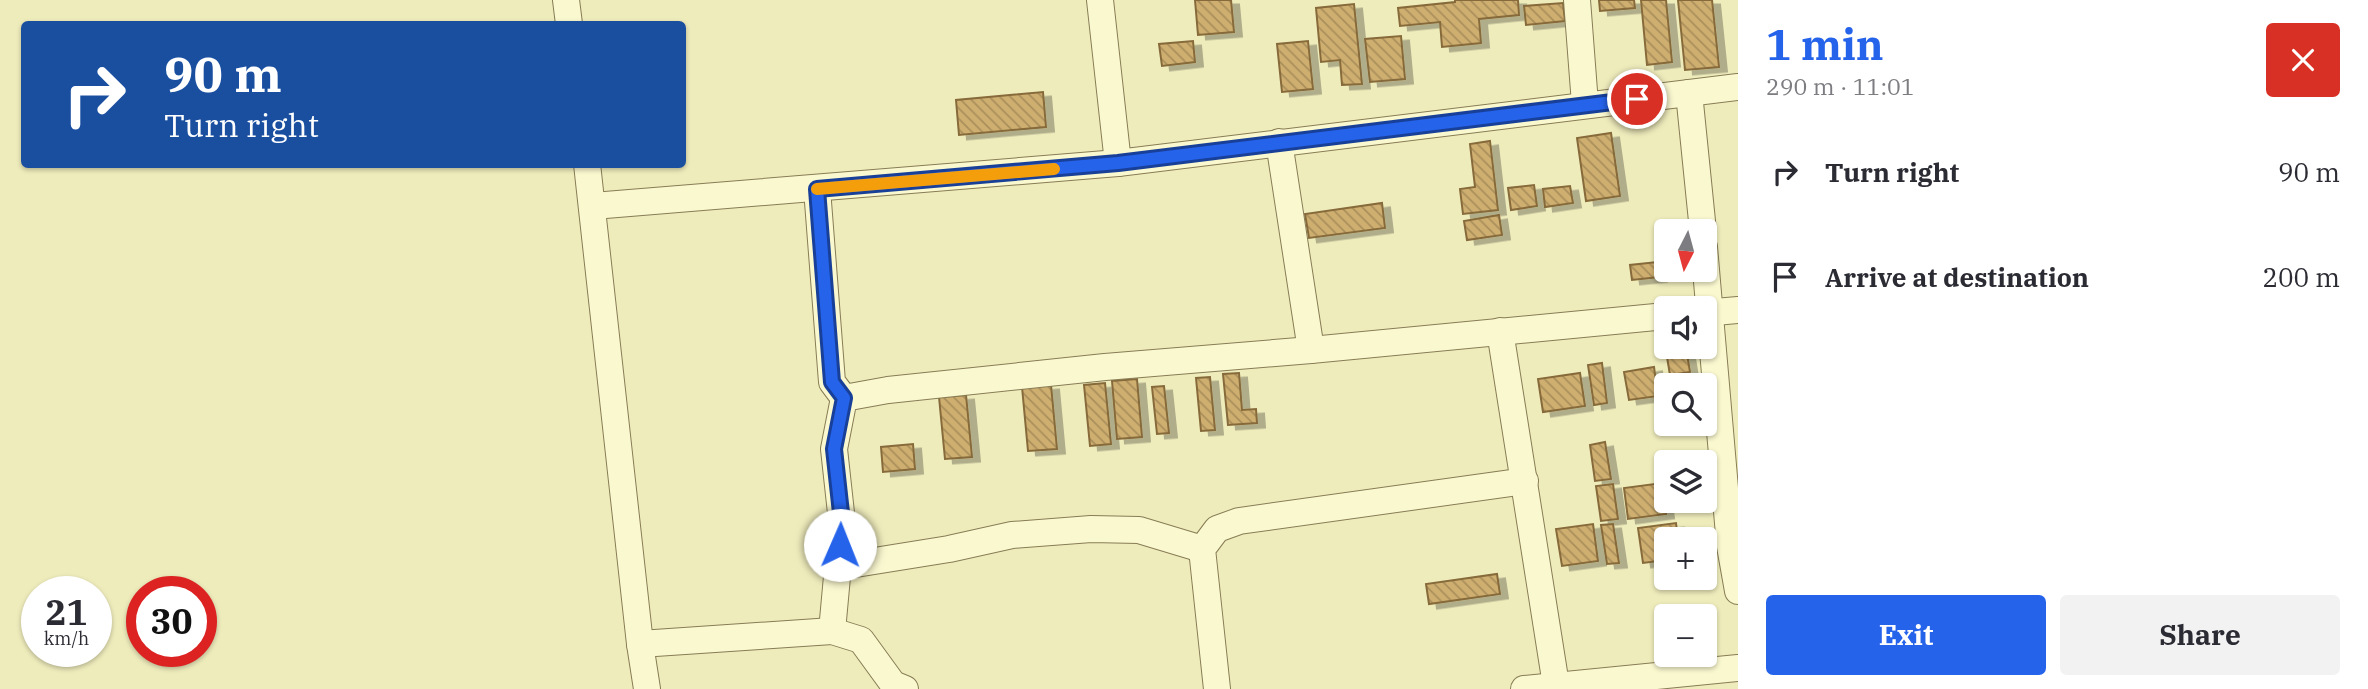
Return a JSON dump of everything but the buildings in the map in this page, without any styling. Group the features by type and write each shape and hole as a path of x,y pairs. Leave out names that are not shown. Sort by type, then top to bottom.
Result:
{"street":[{"path":"566,0 569,21"},
{"path":"1100,0 1118,163"},
{"path":"1577,0 1585,104"},
{"path":"593,206 1118,163 1738,87"},
{"path":"1689,93 1702,219"},
{"path":"1279,142 1311,350"},
{"path":"588,168 639,644 647,689"},
{"path":"817,189 832,382 844,398 834,449 842,522 832,631"},
{"path":"1717,312 1738,310"},
{"path":"844,398 888,390 1105,367 1654,317"},
{"path":"1500,331 1556,685"},
{"path":"1715,359 1731,461 1730,546 1738,591"},
{"path":"1217,689 1202,550 1217,529 1239,521 1525,481"},
{"path":"838,567 949,549 1012,535 1091,529 1139,530 1202,550"},
{"path":"639,644 832,631 861,640 893,684 905,689"},
{"path":"1524,689 1738,668"}],"slow traffic":[{"path":"817,189 1054,169"}],"route":[{"path":"840,545 842,522 834,449 844,398 832,382 817,189 1118,163 1637,99"}]}
